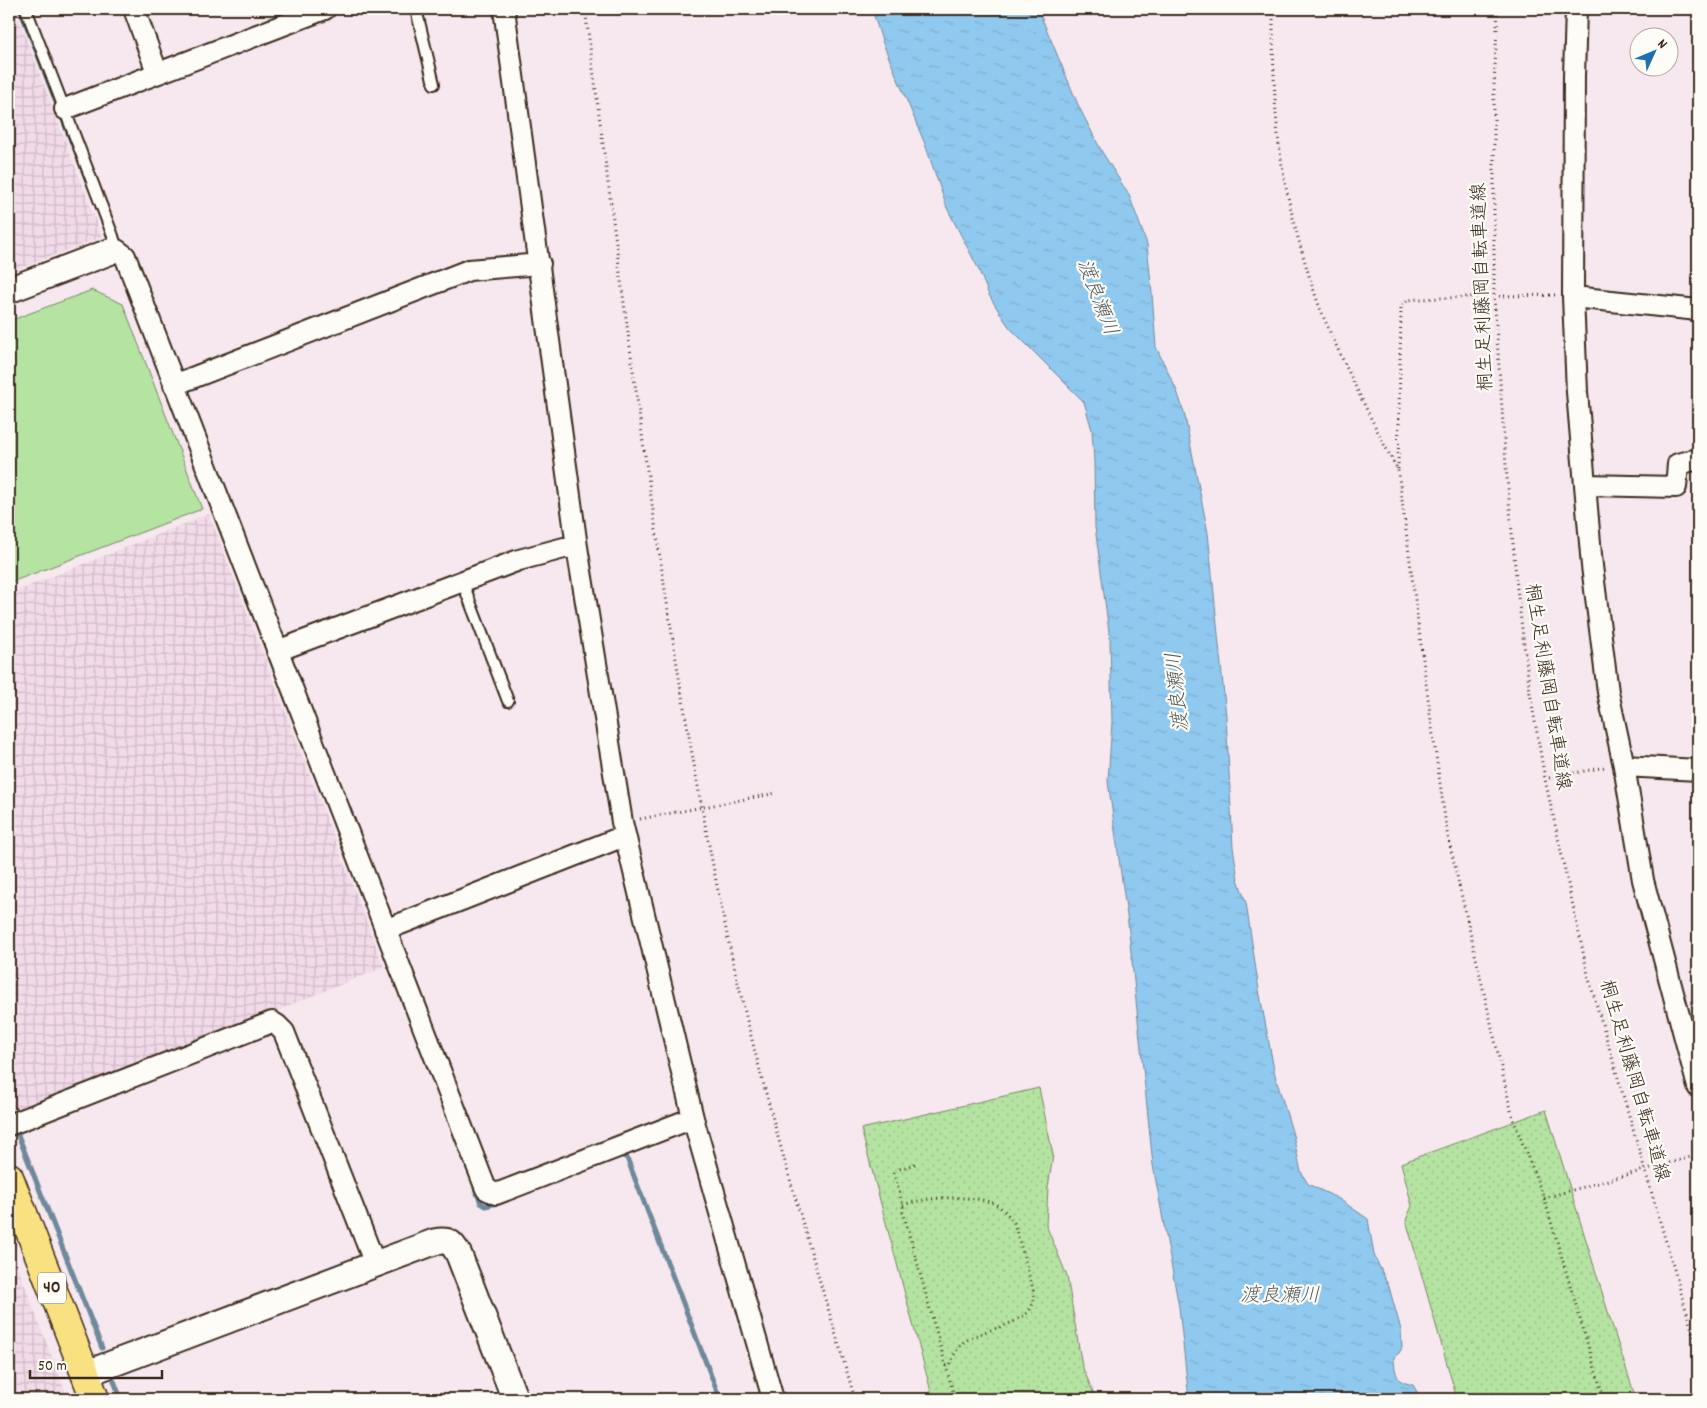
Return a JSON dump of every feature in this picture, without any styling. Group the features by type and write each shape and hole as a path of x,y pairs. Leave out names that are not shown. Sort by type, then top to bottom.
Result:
{"main road":[{"name":"40","path":"9,1177 95,1399"}],"street":[{"path":"134,9 158,72"},
{"path":"65,109 326,9"},
{"path":"504,9 577,546 622,822 693,1118 772,1399"},
{"path":"1576,9 1573,297 1577,392 1592,566 1608,692 1624,766 1643,880 1698,1087"},
{"path":"9,290 113,251 125,256 486,1189 496,1194 693,1118"},
{"path":"174,385 469,270 540,264"},
{"path":"1573,297 1698,310"},
{"path":"1586,485 1676,487 1678,464 1698,459"},
{"path":"277,651 519,560 577,546"},
{"path":"1624,766 1698,770"},
{"path":"385,930 614,840 626,838"},
{"path":"9,1125 272,1022 278,1025 284,1032 375,1264"},
{"path":"85,1374 375,1264 444,1240 453,1244 459,1255 515,1399"}],"lane":[{"path":"26,9 114,236 113,251"},
{"path":"416,9 434,84"},
{"path":"462,581 508,701"}],"path":[{"path":"585,9 652,507 671,631 702,807 729,943 765,1088 855,1399"},
{"path":"1273,9 1273,75 1278,129 1285,181 1298,240 1313,290 1331,334 1383,443 1398,470"},
{"name":"桐生足利藤岡自転車道線","path":"1498,9 1494,85 1494,296 1506,466 1530,693 1545,779 1589,979 1698,1351"},
{"path":"1499,296 1553,295"},
{"path":"1490,296 1419,299 1409,300 1401,304 1398,470 1447,832 1514,1118 1544,1198 1604,1399"},
{"path":"1549,778 1603,768"},
{"path":"639,819 777,793"},
{"path":"1544,1198 1698,1155"},
{"path":"915,1164 893,1171 955,1399"},
{"path":"904,1206 916,1201 965,1199 990,1202 1001,1208 1014,1222 1033,1292 1031,1308 1026,1316 1017,1321 976,1334 963,1343 954,1353 950,1366 945,1366"}],"shaded area":[{"path":"9,9 15,9 102,237 9,272"},
{"path":"209,514 384,967 19,1115 15,1114 9,1098 9,594"},
{"path":"9,1244 68,1399 9,1399"}],"green space":[{"path":"92,290 123,304 202,509 9,583 9,321"},
{"path":"1039,1088 1053,1155 1048,1188 1046,1225 1067,1276 1082,1366 1096,1399 933,1399 861,1129"},
{"path":"1546,1110 1636,1399 1457,1399 1406,1220 1412,1206 1401,1163"}],"water":[{"name":"渡良瀬川","path":"872,9 1038,9 1079,107 1102,152 1129,195 1147,244 1156,347 1177,391 1184,412 1208,533 1226,716 1233,847 1238,879 1246,903 1259,990 1275,1075 1293,1135 1301,1172 1308,1184 1339,1199 1368,1219 1374,1255 1389,1287 1401,1330 1402,1348 1394,1357 1396,1373 1401,1381 1413,1385 1421,1399 1189,1399 1179,1307 1153,1165 1128,923 1108,781 1112,722 1110,639 1095,527 1092,430 1084,402 1010,328 989,295 978,268 947,208 925,144 882,41"}],"waterway":[{"path":"20,9 73,146"},
{"path":"9,1108 11,1112"},
{"path":"18,1135 102,1348"},
{"path":"617,1155 619,1154 627,1158 720,1399"},
{"path":"475,1188 481,1203 486,1206 500,1202"},
{"path":"114,1381 121,1399"}]}
